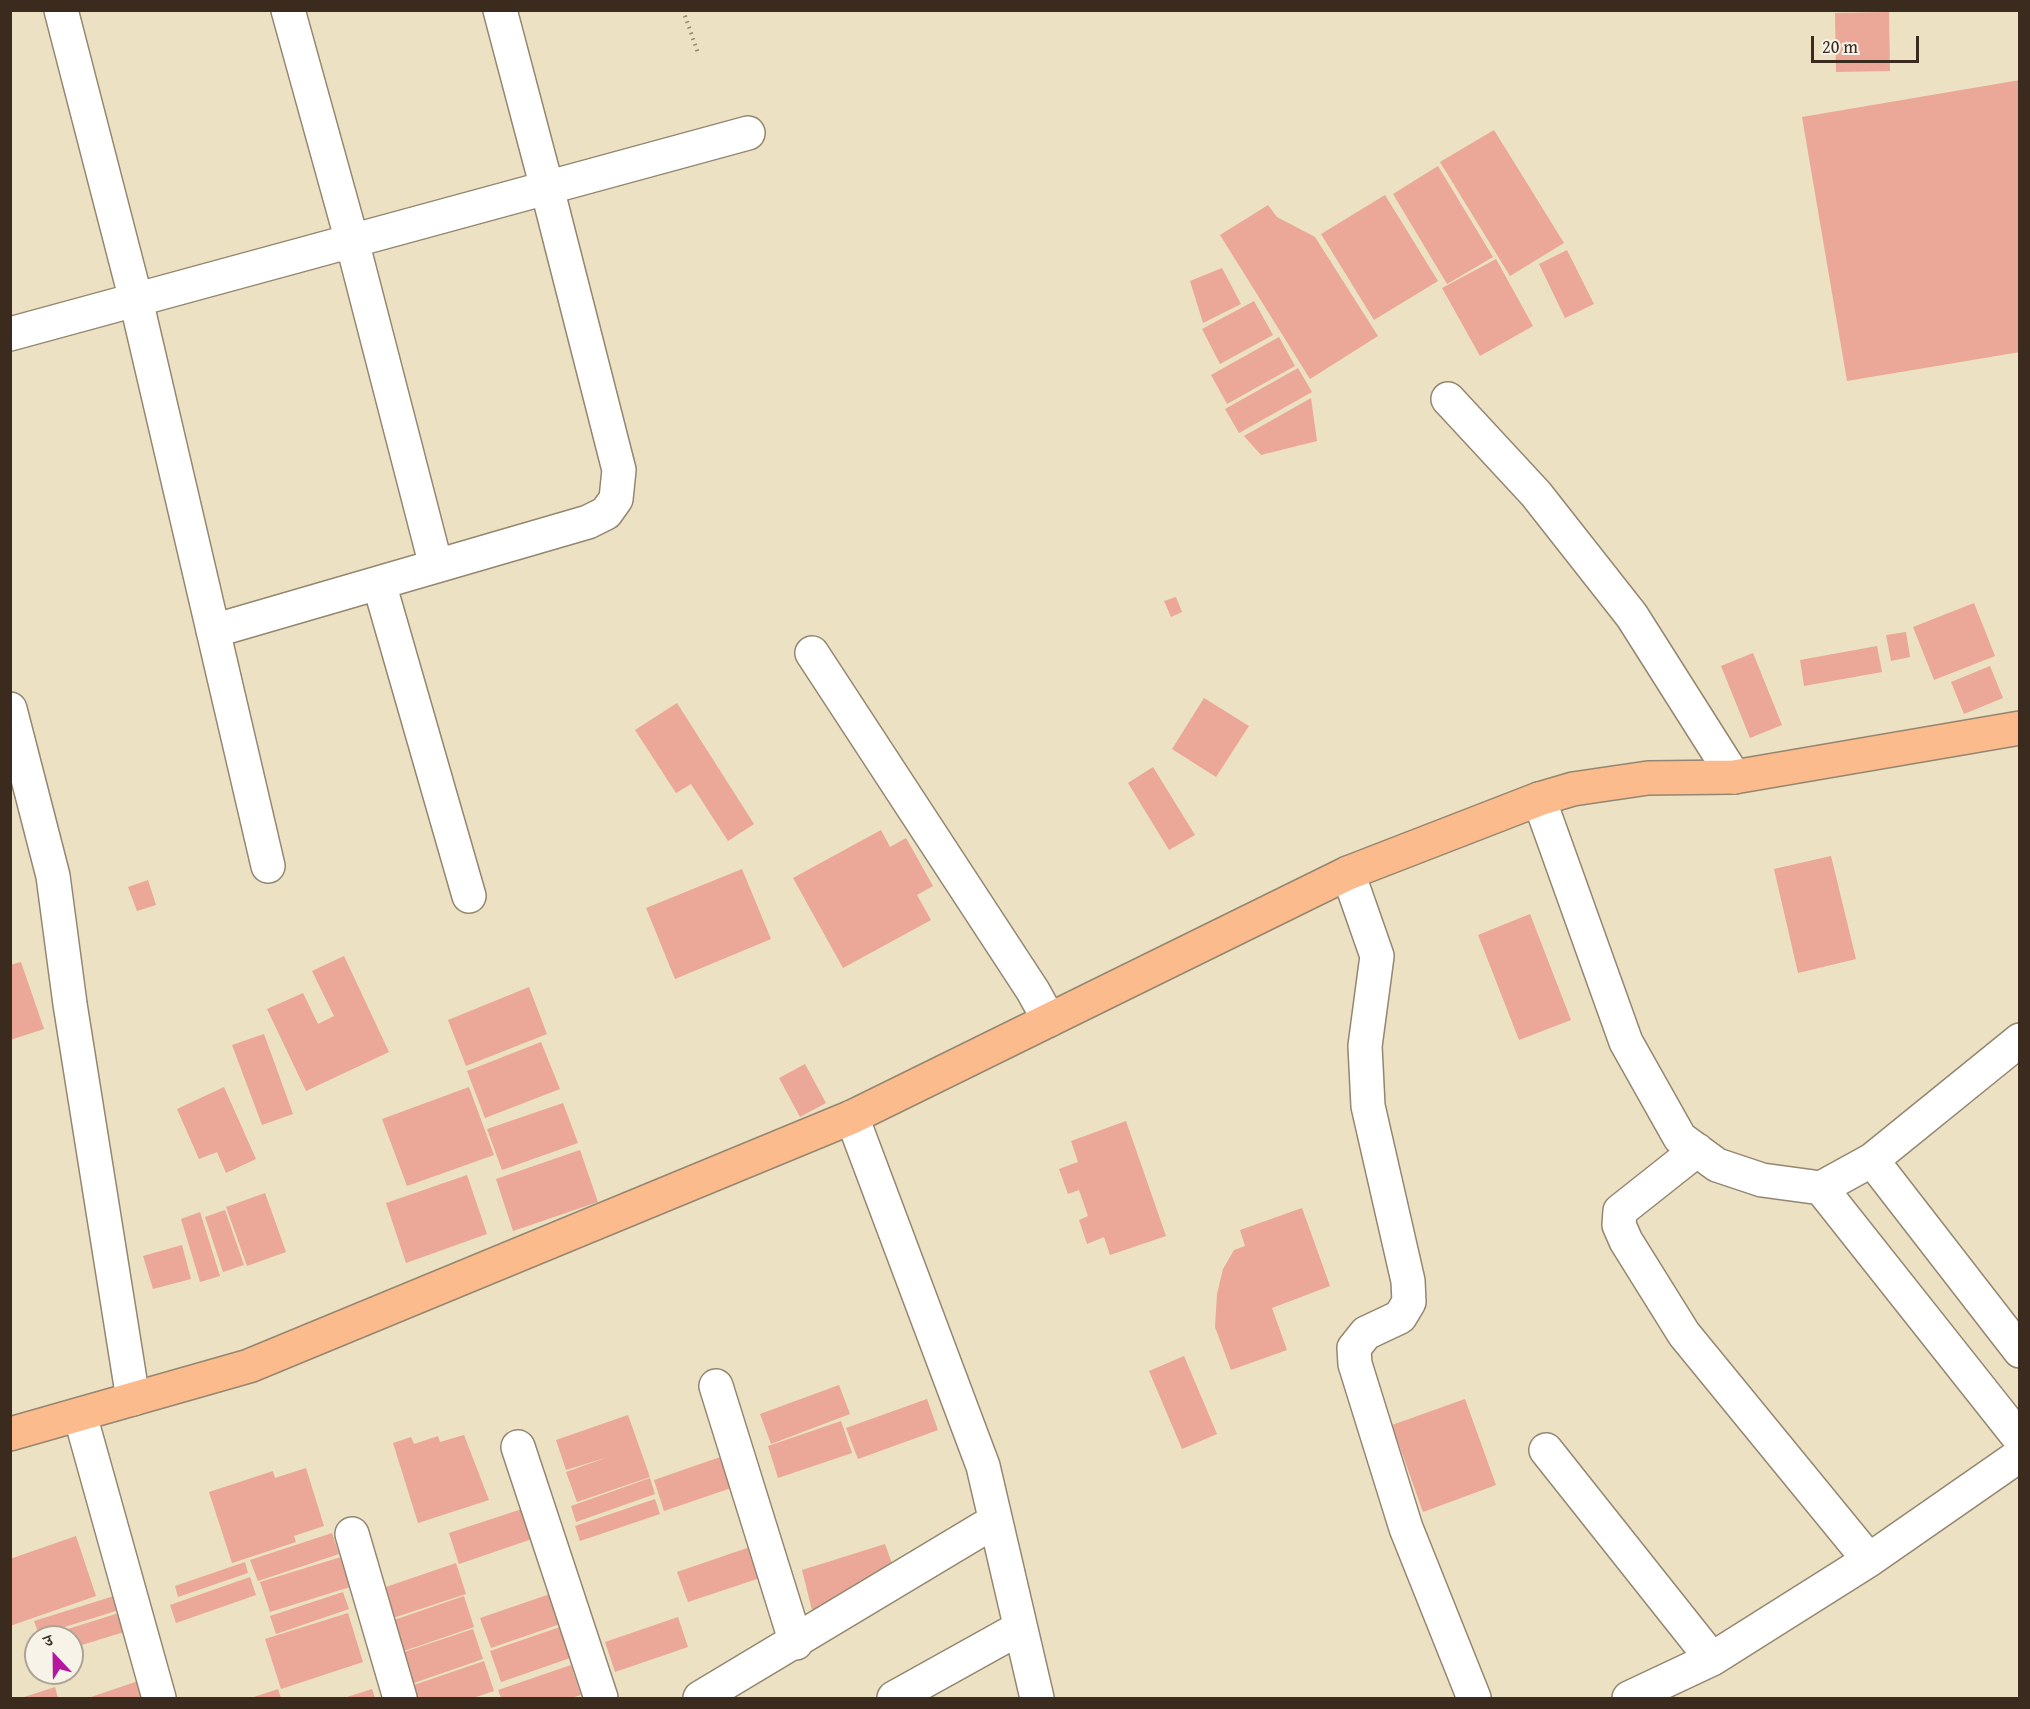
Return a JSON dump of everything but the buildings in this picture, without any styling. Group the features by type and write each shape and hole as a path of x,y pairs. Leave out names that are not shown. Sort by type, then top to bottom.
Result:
{"main road":[{"path":"10,1434 249,1366 852,1117 1348,873 1539,799 1573,789 1648,778 1734,777 2019,728"}],"street":[{"path":"61,10 136,300 268,866"},
{"path":"288,10 352,241 436,566"},
{"path":"213,631 588,522 606,513 616,499 619,470 500,10"},
{"path":"10,334 748,133"},
{"path":"1448,399 1536,494 1632,616 1734,777"},
{"path":"379,583 469,896"},
{"path":"812,653 1033,991 1049,1020"},
{"path":"10,709 53,876 70,1004 133,1400"},
{"path":"1539,799 1626,1042 1680,1138 1717,1165 1762,1180 1821,1188 1872,1161 2019,1040"},
{"path":"1348,873 1377,956 1365,1047 1368,1106 1408,1281 1409,1302 1400,1317 1366,1333 1354,1348 1355,1364 1406,1528 1474,1698"},
{"path":"852,1117 982,1466 1036,1698"},
{"path":"1697,1150 1620,1211 1619,1225 1626,1241 1684,1334 1869,1560"},
{"path":"1872,1161 2019,1351"},
{"path":"1821,1188 2019,1439"},
{"path":"716,1386 796,1643"},
{"path":"80,1414 159,1698"},
{"path":"518,1447 601,1698"},
{"path":"1546,1450 1712,1659"},
{"path":"1629,1698 1712,1659 1869,1560 2019,1455"},
{"path":"700,1698 796,1643 995,1521"},
{"path":"352,1534 400,1698"},
{"path":"894,1698 1020,1628"}],"path":[{"path":"683,10 698,53"}]}
